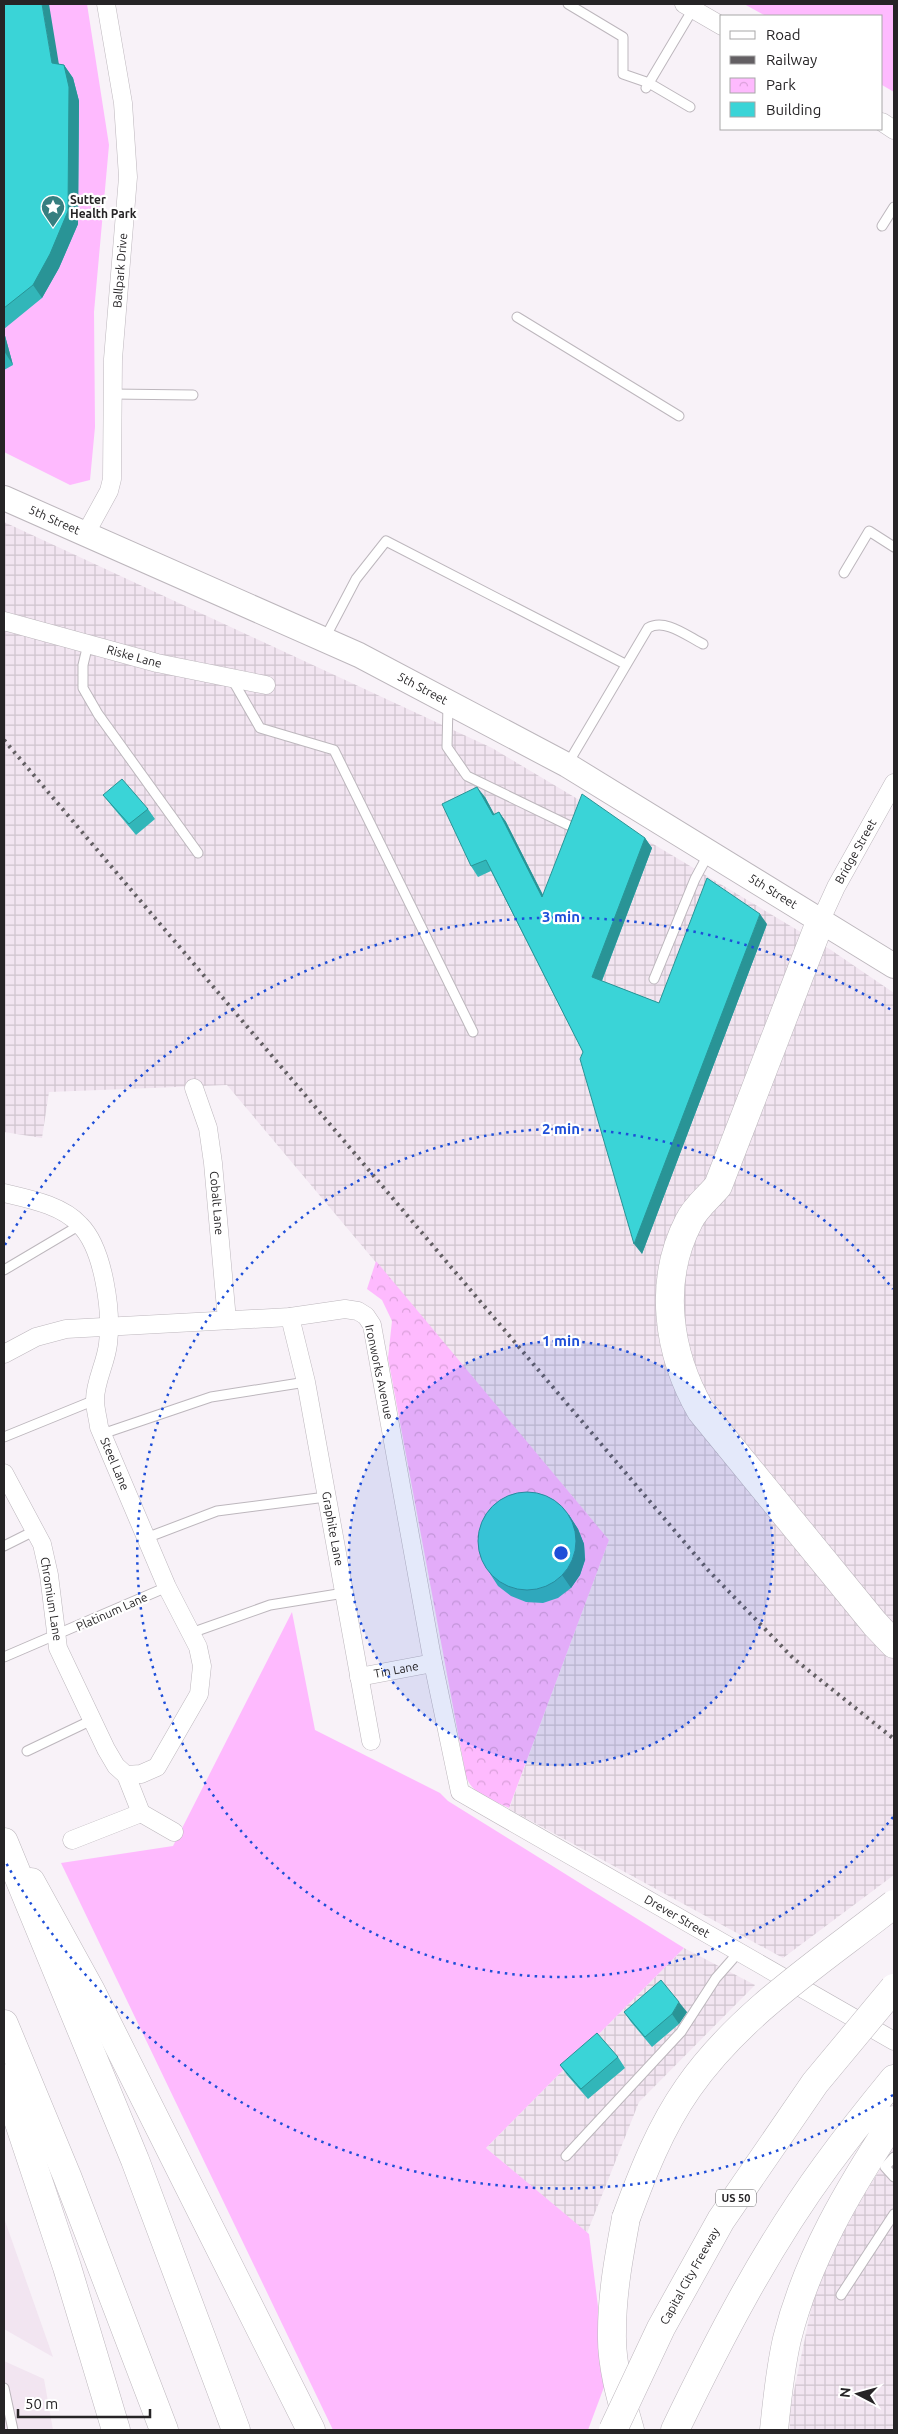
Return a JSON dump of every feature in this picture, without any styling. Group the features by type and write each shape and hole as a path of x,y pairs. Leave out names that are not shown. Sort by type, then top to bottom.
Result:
{"main road":[{"name":"5th Street","path":"4,498 359,655 566,765 772,889 820,922 894,966"},
{"path":"820,922 718,1186 689,1219 674,1263 670,1291 670,1318 673,1343 689,1391 701,1411 875,1624 894,1644"},
{"path":"4,1833 91,1991 312,2430"},
{"path":"4,1842 132,2151 236,2430"},
{"path":"630,2430 618,2388 612,2334 614,2281 626,2218 648,2159 664,2126 688,2087 717,2052 782,1992 894,1904"},
{"name":"Capital City Freeway","path":"613,2430 661,2328 721,2220 815,2083 894,1988"},
{"path":"4,2024 67,2176 164,2430"},
{"path":"4,2078 67,2267 116,2430"},
{"path":"675,2430 724,2332 789,2222 825,2167 894,2079"},
{"path":"774,2430 778,2390 788,2339 819,2250 842,2202 894,2120"}],"street":[{"name":"Ballpark Drive","path":"86,533 109,491 112,479 112,394 115,321 126,215 128,169 123,103 106,4"},
{"path":"689,6 720,25"},
{"path":"883,123 894,130"},
{"name":"Riske Lane","path":"4,621 157,663 266,685"},
{"name":"Bridge Street","path":"820,922 836,887 894,783"},
{"name":"Cobalt Lane","path":"194,1088 208,1128 213,1163 227,1320"},
{"name":"Steel Lane","path":"4,1193 36,1200 63,1213 80,1225 98,1254 110,1326 108,1346 95,1400 102,1434 167,1587 198,1647 202,1666 199,1694 157,1767 141,1774 126,1775"},
{"name":"Ironworks Avenue","path":"4,1354 36,1337 66,1329 290,1317 351,1309 366,1316 372,1325 433,1663 460,1792"},
{"name":"Graphite Lane","path":"290,1317 306,1382 371,1741"},
{"name":"Chromium Lane","path":"4,1473 42,1544 49,1575 58,1648 67,1670 116,1766 126,1775 141,1812"},
{"name":"Tin Lane","path":"359,1677 433,1663"},
{"name":"Drever Street","path":"460,1792 894,2041"},
{"path":"72,1840 141,1812 174,1832"}],"lane":[{"path":"568,4 623,37 623,74 690,107"},
{"path":"647,86 689,6"},
{"path":"882,226 894,207"},
{"path":"517,316 680,416"},
{"path":"112,394 193,395"},
{"path":"844,573 869,531 894,546"},
{"path":"324,640 356,578 386,541 625,664"},
{"path":"566,765 648,628 656,623 666,625 703,644"},
{"path":"88,644 83,665 83,688 98,714 198,853"},
{"path":"232,679 260,728 334,750 473,1032"},
{"path":"448,702 447,747 467,776 568,825"},
{"path":"654,979 695,879 709,852"},
{"path":"4,1270 80,1225"},
{"path":"102,1434 211,1397 306,1382"},
{"path":"4,1438 95,1400"},
{"path":"146,1538 217,1511 326,1497"},
{"path":"4,1546 34,1531"},
{"name":"Platinum Lane","path":"4,1657 57,1636 167,1587"},
{"path":"191,1633 270,1605 344,1593"},
{"path":"26,1751 92,1720"},
{"path":"566,2156 681,2032 716,1978 738,1953"},
{"path":"894,2157 885,2167 894,2177"},
{"path":"841,2295 894,2214"},
{"path":"4,2388 13,2430"}],"shaded area":[{"path":"4,522 492,748 831,950 894,993 894,1875 783,1958 509,1809 609,1540 227,1085 49,1092 42,1138 4,1132"},
{"path":"684,1948 755,1985 639,2102 587,2233 486,2148"},
{"path":"894,2147 894,2430 790,2430 789,2415 816,2285 855,2209"},
{"path":"4,2218 53,2357 4,2329"},
{"path":"4,2361 44,2379 53,2430 4,2430"}],"green space":[{"name":"Sutter Health Park","path":"4,4 87,4 109,145 94,312 95,427 90,480 70,485 4,452"},
{"path":"744,4 894,4 894,92 883,86 883,15 764,15"},
{"path":"376,1261 609,1540 509,1808 478,1792 469,1783 466,1776 388,1358 392,1321 382,1300 367,1289"},
{"path":"292,1612 315,1730 440,1793 448,1801 684,1948 486,2148 589,2234 607,2379 588,2430 333,2430 61,1863 173,1846"}],"building":[{"path":"4,4 42,4 52,63 64,65 69,87 68,211 50,254 33,285 4,308"},
{"path":"122,779 148,809 129,824 103,795"},
{"path":"477,787 493,815 499,812 542,897 582,794 645,838 592,977 659,1003 707,878 760,914 634,1244 580,1059 583,1052 486,860 471,866 442,804"},
{"path":"527,1492 546,1496 561,1507 572,1522 576,1541 572,1560 561,1575 546,1586 527,1590 508,1586 493,1575 482,1560 478,1541 482,1522 493,1507 508,1496"},
{"path":"661,1980 679,2002 672,2014 645,2037 624,2012"},
{"path":"597,2033 618,2057 581,2089 560,2065"}],"railway":[{"path":"4,740 708,1570 793,1658 894,1739"}],"place":[{"name":"Sutter Health Park","path":"53,228"}]}
